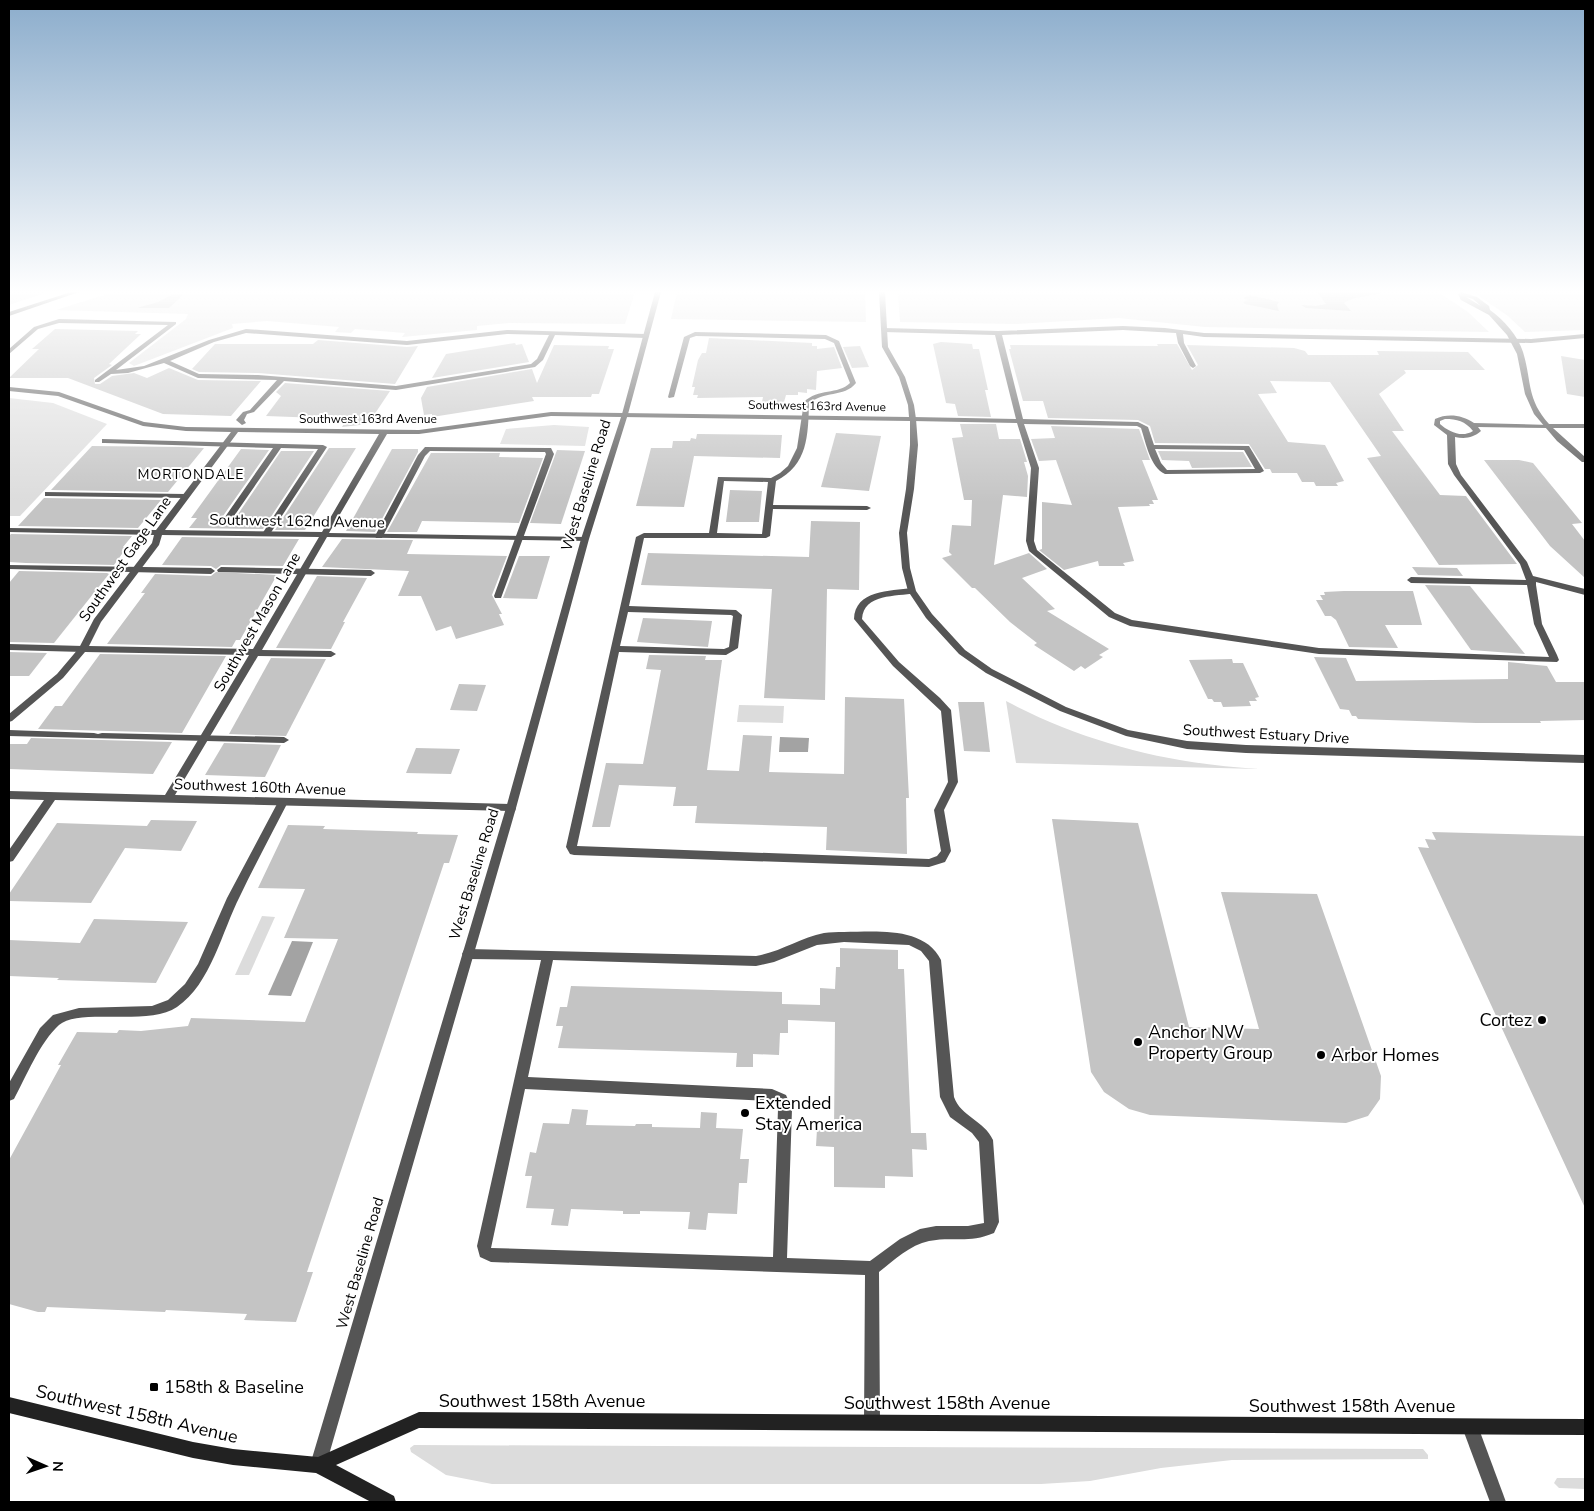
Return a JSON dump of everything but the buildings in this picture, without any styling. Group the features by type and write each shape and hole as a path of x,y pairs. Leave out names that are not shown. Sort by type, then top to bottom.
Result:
{"main road":[{"name":"Southwest 158th Avenue","path":"9,1405 193,1450 233,1457 318,1465 388,1502"},
{"name":"Southwest 158th Avenue","path":"318,1465 418,1420 1585,1427"}],"street":[{"path":"97,381 122,363"},
{"path":"109,372 131,372 159,363"},
{"path":"167,363 198,376 396,388 524,369 538,363"},
{"name":"West Baseline Road","path":"318,1465 511,808 585,539 625,414 639,363"},
{"path":"672,397 681,363"},
{"path":"712,536 721,479 772,480 786,471 798,457 804,441 806,403 812,396 845,390 852,383 844,363"},
{"name":"Southwest Estuary Drive","path":"893,363 907,389 913,419 914,454 903,533 906,568 912,590 930,616 962,652 1013,685 1062,709 1126,733 1187,745 1246,750 1585,759"},
{"path":"1005,363 1020,422 1035,468 1030,541 1033,551 1112,615 1130,623 1319,651 1554,660 1551,647 1539,625 1532,581 1524,564 1458,475 1452,464 1451,434"},
{"path":"1522,363 1528,395 1548,426 1565,444 1585,460"},
{"name":"Southwest Gage Lane","path":"9,719 60,676 83,649 97,621 156,543 159,532 185,496 239,426 250,420 254,414 252,411 281,380"},
{"name":"Southwest 163rd Avenue","path":"9,389 59,394 152,426 239,426 384,432 451,430 544,415 625,414 913,419 1138,424 1144,427 1152,447"},
{"path":"1474,425 1477,431 1473,435 1451,434 1436,424 1437,420 1454,417 1474,425 1585,426"},
{"name":"Southwest Mason Lane","path":"168,799 384,432"},
{"path":"105,442 320,446 323,449 266,534"},
{"path":"229,517 279,445"},
{"path":"1152,447 1246,448 1260,471 1165,472 1161,469 1152,447"},
{"path":"379,536 422,455 428,449 544,449 550,454 498,596"},
{"path":"772,480 766,536 642,535 571,847 574,851 929,863 941,859 946,851 939,810 953,782 946,710 896,664 858,619 857,612 860,605 874,597 912,590"},
{"path":"48,494 185,496"},
{"path":"770,507 867,508"},
{"name":"Southwest 162nd Avenue","path":"9,530 585,539"},
{"path":"9,567 211,571"},
{"path":"222,570 371,573"},
{"path":"1411,580 1532,581 1585,592"},
{"path":"615,649 726,652 733,648 738,616 733,612 624,609"},
{"path":"9,647 331,654"},
{"path":"9,733 284,740"},
{"name":"Southwest 160th Avenue","path":"9,795 511,808"},
{"path":"9,858 52,796"},
{"path":"9,1095 44,1032 57,1019 79,1013 152,1011 172,1004 190,988 203,966 233,898 283,802"},
{"path":"468,954 548,954 756,961 767,960 826,938 902,939 916,942 928,949 936,960 947,1096 950,1107 957,1116 982,1132 986,1140 992,1222 990,1228 983,1232 943,1232 915,1238 872,1268 490,1255 485,1252 484,1246 548,954"},
{"path":"520,1084 772,1095 781,1099 785,1109 780,1264"},
{"path":"872,1268 872,1422"},
{"path":"1470,1426 1498,1502"}],"shaded area":[{"path":"130,363 143,363 134,366"},
{"path":"9,398 53,403 107,424 20,516 9,516"},
{"path":"554,425 589,427 585,446 500,444 506,429"},
{"path":"1006,701 1067,729 1129,749 1193,762 1259,769 1016,763"},
{"path":"739,705 784,706 783,723 737,722"},
{"path":"780,737 809,738 808,752 779,752"},
{"path":"262,916 275,917 249,975 235,975"},
{"path":"292,941 313,942 291,996 268,995"},
{"path":"414,1445 1423,1449 1428,1455 1428,1459 1232,1460 1161,1468 1090,1481 1041,1484 492,1484 446,1475 411,1452 410,1448"},
{"path":"1557,1478 1585,1478 1585,1489 1559,1488 1554,1483"}],"place":[{"name":"Cortez","path":"1542,1020"},
{"name":"Anchor NW Property Group","path":"1138,1042"},
{"name":"Arbor Homes","path":"1321,1055"},
{"name":"Extended Stay America","path":"745,1113"},
{"name":"158th & Baseline","path":"154,1387"}],"district":[{"name":"MORTONDALE","path":"191,474"}]}
